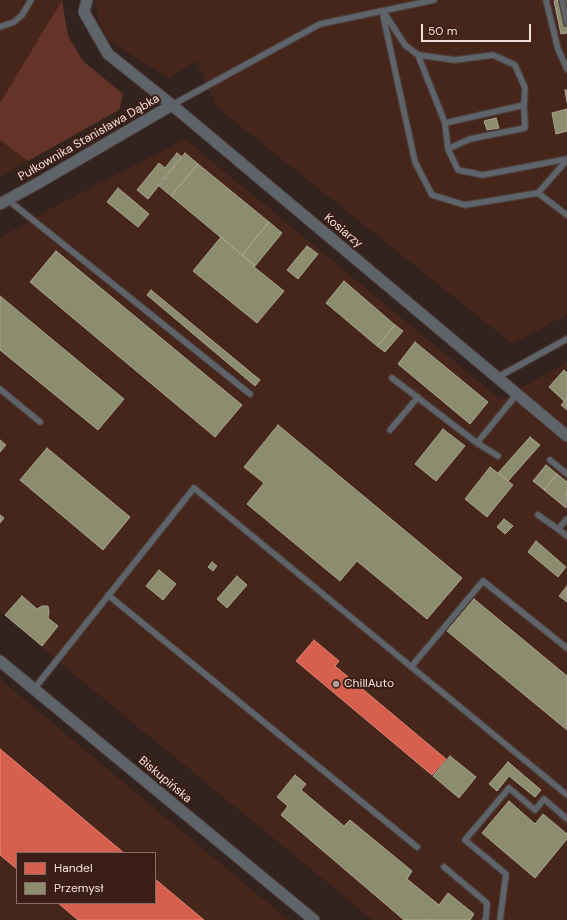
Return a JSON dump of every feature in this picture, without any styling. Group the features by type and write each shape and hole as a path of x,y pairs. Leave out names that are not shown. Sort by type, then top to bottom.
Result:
{"street":[{"name":"Pułkownika Stanisława Dąbka","path":"4,202 172,105 108,54 84,12 87,0"},
{"name":"Kosiarzy","path":"172,105 567,436"},
{"name":"Biskupińska","path":"0,661 314,920"}],"lane":[{"path":"0,27 14,22 22,15 31,0"},
{"path":"172,105 320,24 434,0"},
{"path":"546,0 558,49 567,69"},
{"path":"562,0 567,23"},
{"path":"382,11 405,45 418,55 455,60 493,56 515,65 525,88 525,128 470,139 448,149"},
{"path":"382,11 415,162 432,195 465,205 538,193 567,159"},
{"path":"418,55 445,123 448,149 458,170 483,176 567,159"},
{"path":"445,123 524,105"},
{"path":"538,193 567,215"},
{"path":"4,202 250,394"},
{"path":"498,377 567,338"},
{"path":"392,378 477,443 498,456"},
{"path":"0,388 40,422"},
{"path":"477,443 517,394"},
{"path":"390,430 418,397"},
{"path":"550,460 567,474"},
{"path":"34,689 194,488 567,795"},
{"path":"538,515 567,536"},
{"path":"558,529 567,519"},
{"path":"410,667 483,581 567,648"},
{"path":"108,595 417,847"},
{"path":"500,920 506,874 465,840 509,788 535,810 544,799 567,819"},
{"path":"444,867 487,903 486,918 484,920"}],"shaded area":[{"path":"0,0 62,0 0,103"},
{"path":"62,0 68,36 83,61 123,94 119,110 28,161 0,140 0,103"},
{"path":"95,0 567,0 567,314 513,344 217,107 196,61 169,78 108,40 99,24"},
{"path":"185,139 501,400 567,362 567,920 373,920 0,612 0,238 56,206"},
{"path":"0,140 28,161 0,177"},
{"path":"0,679 288,920 0,920"}],"building: Handel":[{"path":"314,640 339,661 335,666 446,759 432,775 296,661"},
{"path":"0,749 123,852 16,852 16,868 0,855"},
{"path":"156,880 204,920 78,920 59,904 156,904"}],"building: Przemysł":[{"path":"567,0 567,33 561,34 554,1"},
{"path":"565,90 567,90 567,102"},
{"path":"567,109 567,131 556,134 552,113"},
{"path":"496,118 499,128 487,130 484,121"},
{"path":"177,153 182,157 148,199 137,190 159,163 165,168"},
{"path":"185,153 198,164 171,196 158,185"},
{"path":"198,164 269,222 242,255 171,196"},
{"path":"118,188 149,214 138,227 107,202"},
{"path":"269,222 282,233 255,266 242,255"},
{"path":"221,237 255,266 254,267 284,291 257,323 193,271"},
{"path":"307,246 318,254 298,279 287,270"},
{"path":"56,251 242,405 215,437 30,282"},
{"path":"344,281 395,325 377,346 326,303"},
{"path":"151,290 260,380 255,386 147,295"},
{"path":"0,296 124,399 98,430 0,350"},
{"path":"395,325 403,331 385,352 377,346"},
{"path":"415,342 488,402 470,424 398,364"},
{"path":"564,370 567,373 567,398 564,401 549,387"},
{"path":"567,398 567,410 561,405"},
{"path":"278,425 462,578 427,619 357,561 340,581 247,504 264,483 244,467"},
{"path":"443,429 465,446 436,481 415,464"},
{"path":"530,437 540,445 508,481 498,473"},
{"path":"0,440 6,445 0,452"},
{"path":"47,448 130,517 103,550 20,480"},
{"path":"546,465 557,474 544,490 533,481"},
{"path":"490,467 513,485 487,517 465,499"},
{"path":"557,474 567,482 566,508 544,490"},
{"path":"0,515 4,518 0,523"},
{"path":"504,519 513,526 505,534 497,527"},
{"path":"536,541 566,567 558,577 528,552"},
{"path":"212,562 217,566 213,571 208,567"},
{"path":"159,570 176,584 163,600 146,586"},
{"path":"237,576 247,585 227,608 217,599"},
{"path":"567,586 567,602 559,596"},
{"path":"22,596 37,609 42,606 48,606 48,618 58,626 42,646 5,615"},
{"path":"474,599 567,676 567,730 447,631"},
{"path":"450,756 476,777 459,798 433,776"},
{"path":"508,762 541,790 535,797 509,776 497,791 489,784"},
{"path":"295,775 306,784 301,790 344,826 350,820 412,871 407,879 439,905 448,893 474,914 470,920 404,920 281,815 288,806 277,797"},
{"path":"509,801 535,824 543,814 567,834 567,839 535,878 482,833"}],"place":[{"name":"ChillAuto","path":"336,684"}]}
